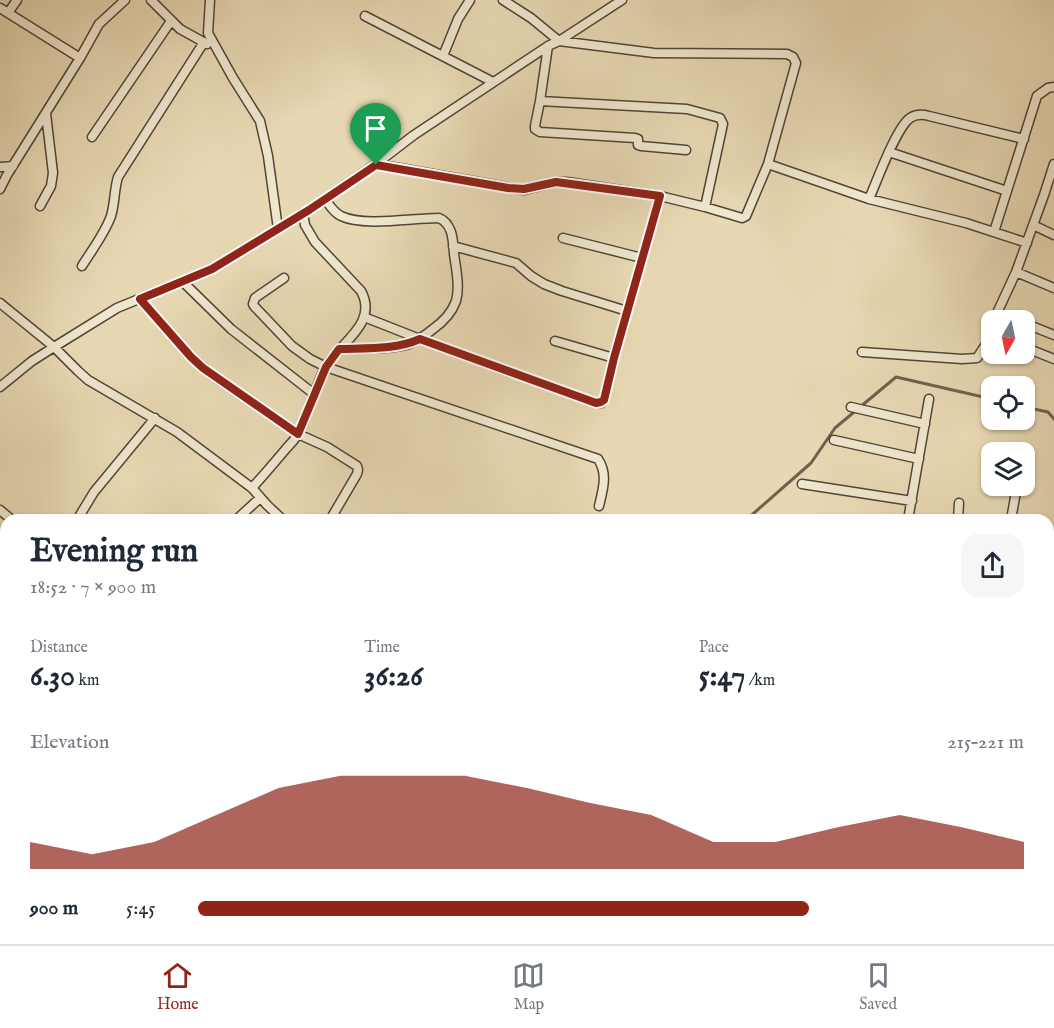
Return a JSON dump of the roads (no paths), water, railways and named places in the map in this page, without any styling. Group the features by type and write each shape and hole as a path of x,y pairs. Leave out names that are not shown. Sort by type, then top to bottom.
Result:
{"street":[{"path":"8,13 17,0"},
{"path":"0,189 99,24 125,0"},
{"path":"151,0 180,29 217,50"},
{"path":"210,0 208,33 260,121 268,156 278,229"},
{"path":"443,56 458,19 470,0"},
{"path":"0,387 32,361 117,308 212,269 278,229 376,165 414,135 622,0"},
{"path":"376,165 508,188 524,189 556,182 660,196 741,217 746,216 768,164 796,63 793,57 787,54 654,53 559,41 506,1"},
{"path":"0,8 80,58"},
{"path":"365,16 494,82"},
{"path":"92,137 171,21"},
{"path":"82,266 108,223 118,177 204,42"},
{"path":"548,46 535,129 540,132 636,138 638,145 641,146 686,150"},
{"path":"994,232 1037,96 1048,87 1054,87"},
{"path":"540,101 687,109 720,118 723,124 705,207"},
{"path":"40,206 51,186 53,173 45,114"},
{"path":"869,199 896,137 909,118 919,114 1024,139"},
{"path":"889,152 1007,191"},
{"path":"768,164 869,199 966,223 1027,243"},
{"path":"999,310 1052,179 1054,164"},
{"path":"0,167 13,166"},
{"path":"364,317 596,403 601,402 604,400 660,196"},
{"path":"324,199 335,212 354,220 439,218 445,220 449,226 453,246 458,290 456,302 444,322 420,339 398,346 339,349"},
{"path":"252,488 298,434 326,367 354,334 366,310 365,298 361,291 315,242 305,225 303,213"},
{"path":"1033,225 1054,235"},
{"path":"563,238 642,258"},
{"path":"453,246 516,263 544,284 627,311"},
{"path":"1016,272 1054,288"},
{"path":"284,278 255,298 253,303 292,346 326,367 598,459 603,467 604,475 599,506"},
{"path":"183,281 231,330 314,394"},
{"path":"140,299 203,368 298,434 327,447 357,466 357,474 334,514"},
{"path":"0,303 54,347 88,380 177,432 252,488 277,514"},
{"path":"1035,327 1054,335"},
{"path":"555,341 614,358"},
{"path":"862,352 962,359 977,358 981,351"},
{"path":"1035,351 1054,359"},
{"path":"909,514 929,399"},
{"path":"851,407 925,424"},
{"path":"81,514 94,492 155,418"},
{"path":"834,440 919,459"},
{"path":"802,484 912,501"},
{"path":"1012,514 1015,496"},
{"path":"243,514 260,498"},
{"path":"958,514 959,503"}],"waterway":[{"path":"753,514 811,463 835,428 896,377 981,396"},
{"path":"1035,409 1048,412 1054,419"}]}
